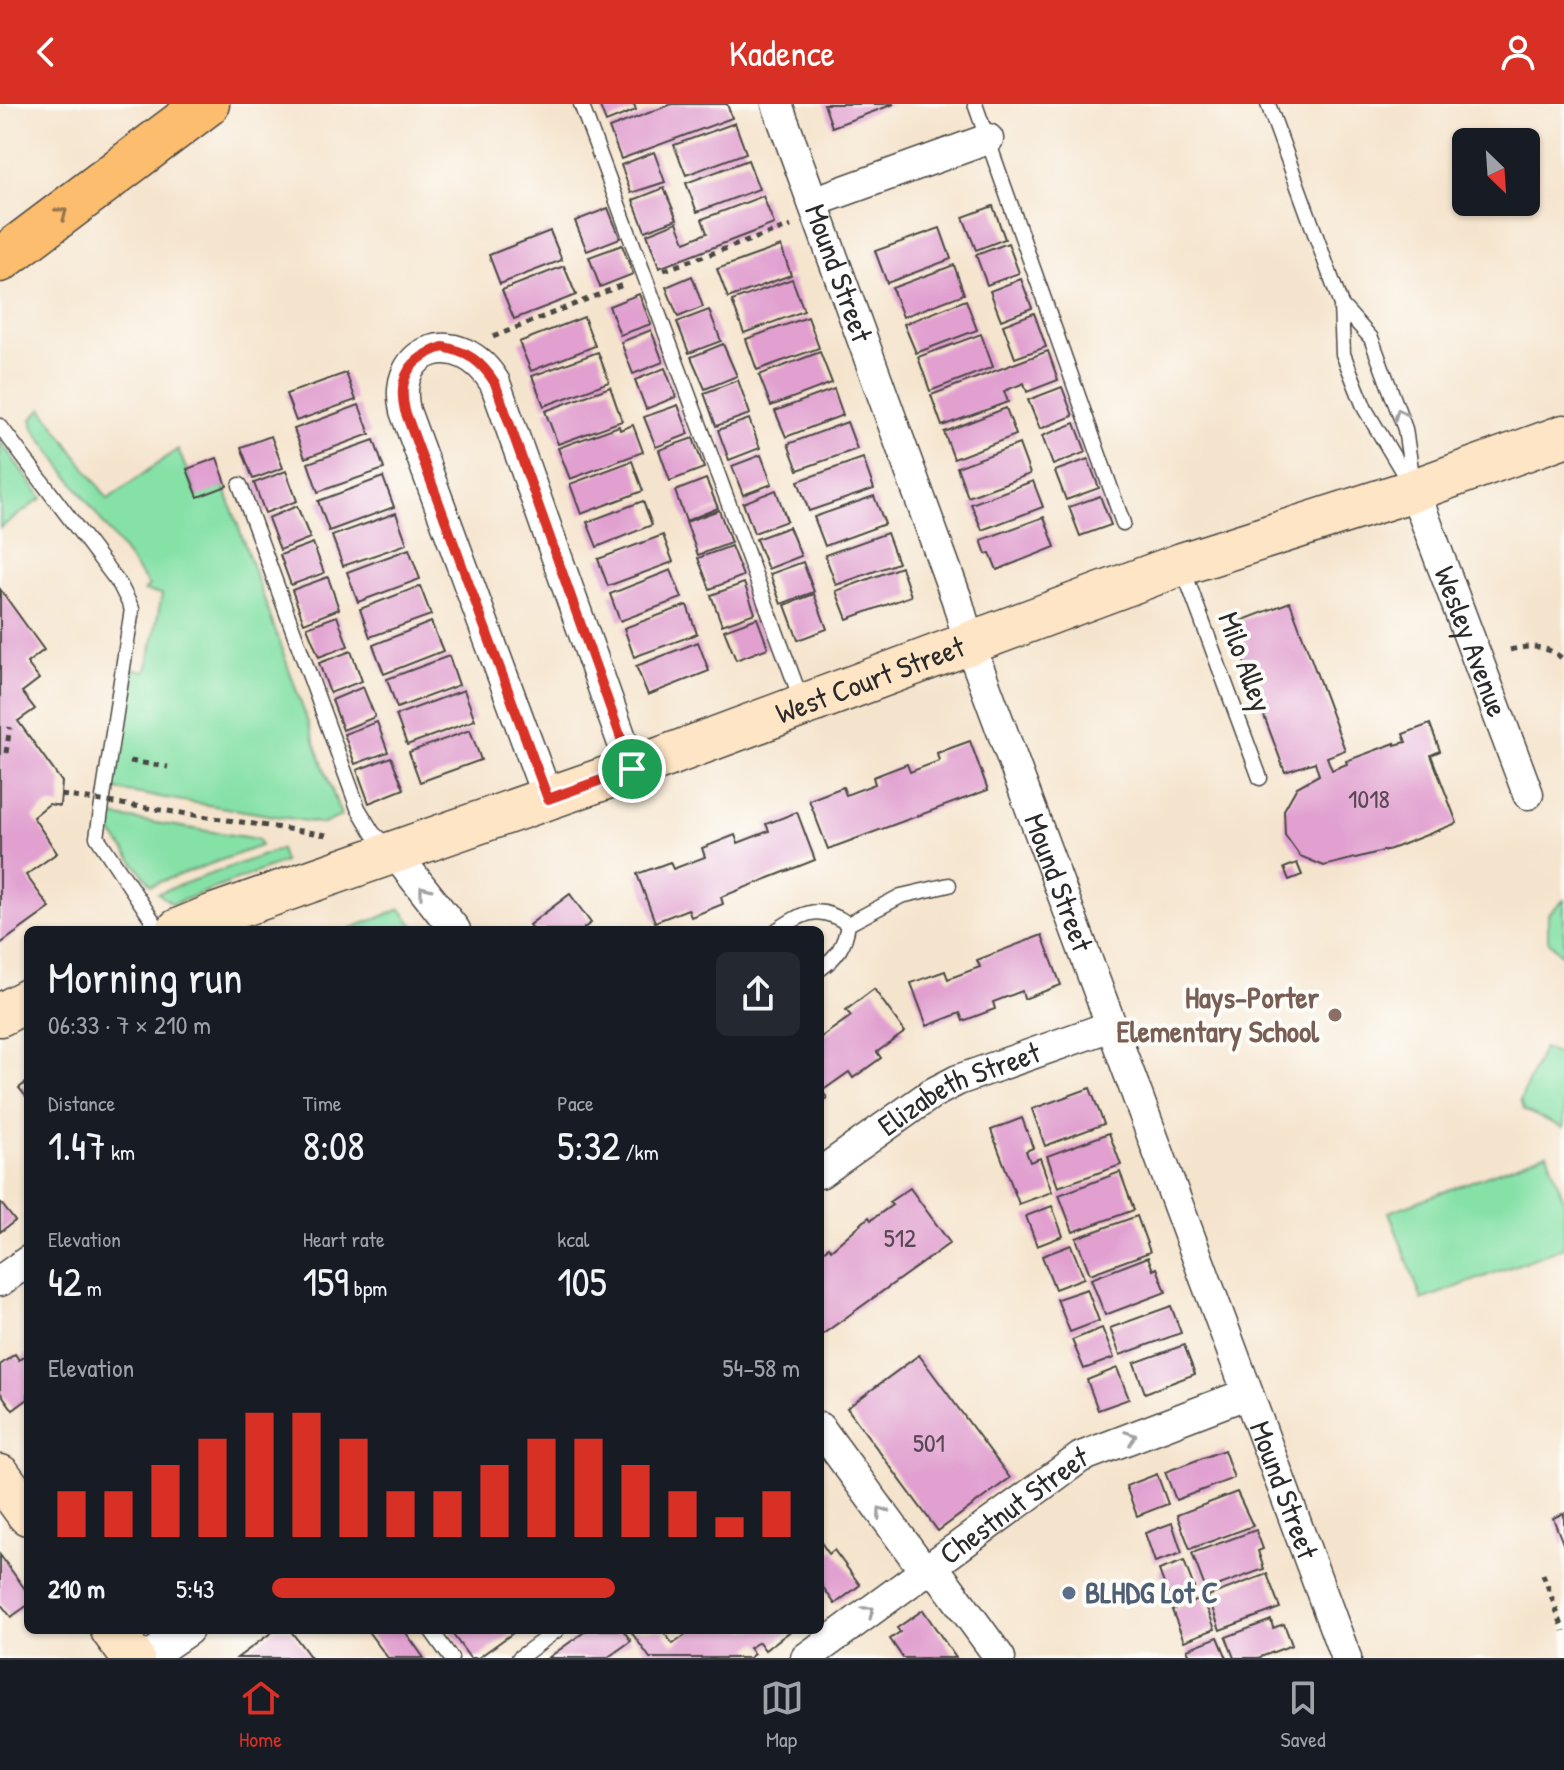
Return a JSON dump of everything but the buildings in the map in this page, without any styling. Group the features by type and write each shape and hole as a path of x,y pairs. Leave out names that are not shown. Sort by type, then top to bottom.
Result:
{"main road":[{"path":"0,260 207,104"}],"street":[{"name":"Mound Street","path":"777,104 952,585 969,642 1346,1658"},
{"path":"813,202 988,139"},
{"path":"548,799 405,411 401,394 403,382 417,360 428,352 443,347 463,351 485,367 495,383 632,769"},
{"name":"West Court Street","path":"189,926 632,769 1182,564 1414,490 1564,436"},
{"name":"Wesley Avenue","path":"1414,490 1528,794"},
{"path":"394,852 452,926"},
{"path":"0,1015 24,1002"},
{"name":"Elizabeth Street","path":"824,1170 931,1094 958,1080 1111,1026"},
{"path":"0,1281 24,1264"},
{"name":"Chestnut Street","path":"806,1658 1081,1457 1246,1394"},
{"path":"824,1433 924,1570 941,1577 1000,1658"},
{"path":"0,1476 24,1509"},
{"path":"115,1634 133,1658"},
{"path":"147,1658 182,1634"}],"lane":[{"path":"581,104 804,706"},
{"path":"975,104 1123,523"},
{"path":"1268,104 1341,305 1343,354 1365,409 1414,490"},
{"path":"1341,305 1371,338 1405,429 1414,490"},
{"path":"0,426 120,585 132,609 97,837 156,926"},
{"path":"240,485 358,808 373,833 394,852"},
{"name":"Milo Alley","path":"1182,564 1260,778"},
{"path":"848,924 901,896 949,885"},
{"path":"783,926 801,914 832,913 848,924"},
{"path":"824,966 845,942 848,924"},
{"path":"434,1634 451,1658"},
{"path":"519,1658 552,1634"}],"path":[{"path":"1510,650 1531,645 1554,651 1564,660"},
{"path":"6,753 10,727"},
{"path":"109,759 168,767"},
{"path":"61,795 261,825"},
{"path":"1543,1574 1564,1631"}],"green space":[{"path":"42,408 108,499 178,449 197,496 224,486 341,816 324,824 109,789 132,669 147,671 162,594 144,591 149,586 34,429 32,419"},
{"path":"0,441 42,498 0,528"},
{"path":"105,815 258,839 261,846 151,885 109,829"},
{"path":"280,849 284,862 173,904 158,893"},
{"path":"1564,900 1564,957 1548,940 1548,914"},
{"path":"401,909 414,926 357,926"},
{"path":"1543,1048 1564,1057 1564,1128 1525,1111 1520,1101"},
{"path":"1547,1153 1564,1200 1564,1247 1422,1300 1389,1212"}],"place":[{"name":"Hays-Porter Elementary School","path":"1335,1015"},
{"name":"BLHDG Lot C","path":"1069,1593"}],"route":[{"path":"443,347 463,351 485,367 495,383 632,769 548,799 405,411 401,394 403,382 417,360 428,352 443,347"}]}
